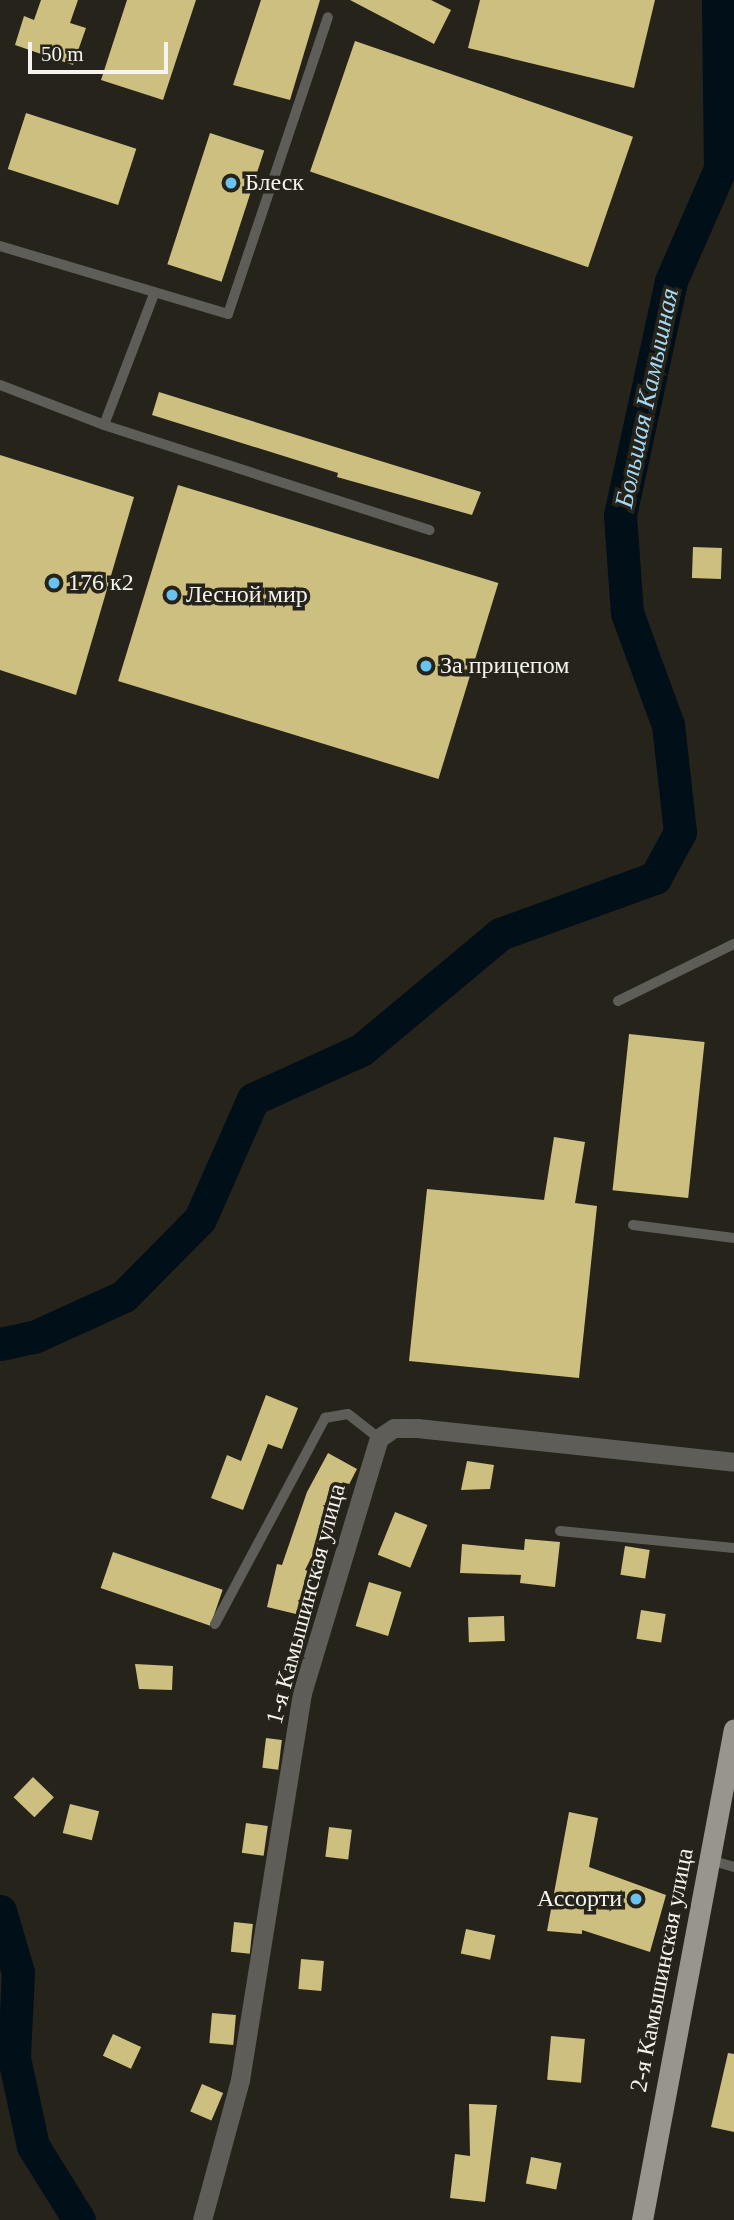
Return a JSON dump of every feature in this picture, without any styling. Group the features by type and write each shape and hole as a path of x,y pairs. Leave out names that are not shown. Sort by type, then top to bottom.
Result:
{"main road":[{"name":"2-я Камышинская улица","path":"642,2220 734,1730"}],"street":[{"path":"379,1438 394,1428 416,1428 734,1462"},
{"name":"1-я Камышинская улица","path":"202,2220 240,2080 302,1693 379,1438"}],"lane":[{"path":"0,246 154,294 229,314 328,17"},
{"path":"104,425 154,294"},
{"path":"0,385 104,425 430,530"},
{"path":"618,1001 734,944"},
{"path":"633,1224 734,1238"},
{"path":"215,1624 325,1418 348,1414 379,1438"},
{"path":"560,1531 734,1548"},
{"path":"710,1860 734,1867"}],"building":[{"path":"41,0 78,0 70,23 86,28 73,65 15,45 24,16 34,20"},
{"path":"127,0 196,0 163,100 101,80"},
{"path":"261,0 320,0 290,100 233,85"},
{"path":"350,0 431,0 451,10 434,44"},
{"path":"480,0 655,0 634,88 468,48"},
{"path":"355,41 633,137 588,267 310,171"},
{"path":"26,113 136,149 118,205 8,169"},
{"path":"210,133 264,151 222,282 167,264"},
{"path":"159,392 481,492 472,515 337,477 338,473 152,415"},
{"name":"176 к2","path":"0,455 134,497 76,695 0,670"},
{"path":"178,485 498,583 438,779 118,681"},
{"path":"693,547 722,548 721,579 692,578"},
{"path":"629,1034 705,1042 688,1198 613,1190"},
{"path":"554,1137 585,1142 575,1203 597,1206 579,1378 409,1361 427,1189 544,1200"},
{"path":"266,1395 298,1408 282,1449 268,1444 243,1510 211,1498 227,1455 241,1461"},
{"path":"328,1453 357,1469 305,1570 311,1572 300,1615 267,1607 277,1564 282,1565 307,1492"},
{"path":"467,1461 494,1465 490,1489 461,1490"},
{"path":"395,1512 427,1525 410,1568 378,1555"},
{"path":"525,1539 560,1542 555,1587 520,1583 521,1575 460,1573 462,1544 524,1550"},
{"path":"625,1546 650,1550 645,1579 620,1575"},
{"path":"113,1552 223,1590 210,1626 101,1588"},
{"path":"369,1582 402,1592 388,1636 356,1626"},
{"path":"641,1610 666,1614 661,1643 636,1639"},
{"path":"504,1616 505,1641 469,1642 468,1617"},
{"path":"135,1664 173,1666 172,1690 139,1689"},
{"path":"266,1738 282,1740 278,1770 262,1768"},
{"path":"33,1777 54,1797 34,1817 14,1797"},
{"path":"70,1804 99,1811 92,1840 63,1833"},
{"path":"569,1812 598,1818 589,1867 666,1895 650,1952 582,1930 582,1934 547,1931"},
{"path":"246,1823 268,1826 264,1856 242,1853"},
{"path":"329,1827 352,1830 348,1860 325,1857"},
{"path":"234,1922 253,1924 250,1954 231,1952"},
{"path":"466,1929 495,1935 490,1960 461,1953"},
{"path":"301,1959 324,1961 321,1991 298,1989"},
{"path":"212,2013 236,2015 233,2045 209,2043"},
{"path":"113,2034 141,2047 131,2069 103,2056"},
{"path":"551,2036 585,2039 581,2083 547,2080"},
{"path":"728,2053 734,2054 734,2132 711,2127"},
{"path":"202,2084 223,2093 211,2121 190,2112"},
{"path":"469,2104 497,2105 485,2202 450,2198 455,2154 470,2156"},
{"path":"531,2157 561,2163 556,2189 526,2184"}],"waterway":[{"name":"Большая Камышная","path":"0,1344 34,1337 124,1296 200,1219 253,1099 361,1050 500,934 655,878 680,832 668,725 627,613 620,515 671,281 720,169 718,0"},
{"name":"Большая Камышная","path":"0,1911 18,1972 14,2058 33,2146 79,2220"}],"place":[{"name":"Блеск","path":"231,183"},
{"name":"176 к2","path":"54,583"},
{"name":"Лесной мир","path":"172,595"},
{"name":"За прицепом","path":"426,666"},
{"name":"Ассорти","path":"636,1899"}]}
